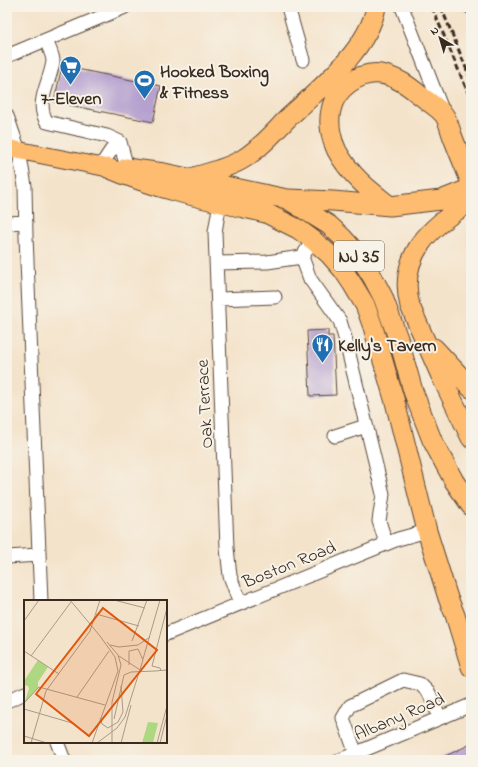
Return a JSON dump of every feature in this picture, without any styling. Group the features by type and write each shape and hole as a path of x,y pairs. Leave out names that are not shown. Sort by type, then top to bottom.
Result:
{"highway":[{"path":"191,178 238,162 255,151 350,57 361,42 376,7"},
{"path":"390,206 364,186 354,176 337,151 332,139 330,124 331,110 335,99 349,84 358,78 371,74 380,74 403,82 444,115 471,183"},
{"name":"NJ 35","path":"104,168 127,168 191,178 287,199 329,225 343,238 358,256 373,278 383,297 391,316 413,391 432,440 454,481 471,506"},
{"name":"NJ 35","path":"104,168 162,188 272,216 298,229 313,240 329,254 343,270 364,305 373,327 395,402 428,531 471,667"},
{"path":"287,199 390,206 441,200 467,191 471,188"},
{"path":"471,202 459,209 432,231 420,244 413,256 408,272 407,283 410,306 440,374 471,438"},
{"path":"424,337 471,388"},
{"path":"455,615 471,631"}],"main road":[{"name":"NJ 35","path":"13,149 104,168"}],"street":[{"path":"7,56 125,7"},
{"path":"288,7 303,60"},
{"path":"402,7 444,115"},
{"path":"46,40 53,59 42,105 43,116 47,122 107,136 120,142"},
{"path":"7,116 13,149 25,186 41,600"},
{"path":"104,168 112,149 120,142"},
{"path":"120,142 127,168"},
{"name":"Oak Terrace","path":"220,202 215,232 227,548 230,576 240,603"},
{"path":"7,222 26,222"},
{"path":"217,263 267,262 302,257 313,240"},
{"path":"302,257 310,278 340,321 345,338 383,494 379,521 386,543"},
{"path":"218,299 275,297"},
{"path":"335,436 366,426"},
{"name":"Boston Road","path":"167,634 386,543 428,531"},
{"path":"7,557 39,554"},
{"path":"356,754 343,718 350,706 403,680 420,684 430,693 440,718"},
{"path":"7,701 24,693"},
{"name":"Albany Road","path":"340,760 471,705"},
{"path":"57,743 64,760"}],"building":[{"path":"62,66 161,86 153,122 54,102"},
{"name":"Kelly's Tavern","path":"328,330 328,336 333,336 336,395 310,396 307,331"},
{"path":"471,744 471,760 437,760"}],"railway":[{"path":"432,7 471,100"},
{"path":"441,7 471,80"}],"place":[{"name":"7-Eleven","path":"71,86"},
{"name":"Hooked Boxing & Fitness","path":"144,100"},
{"name":"Kelly's Tavern","path":"322,364"}]}
